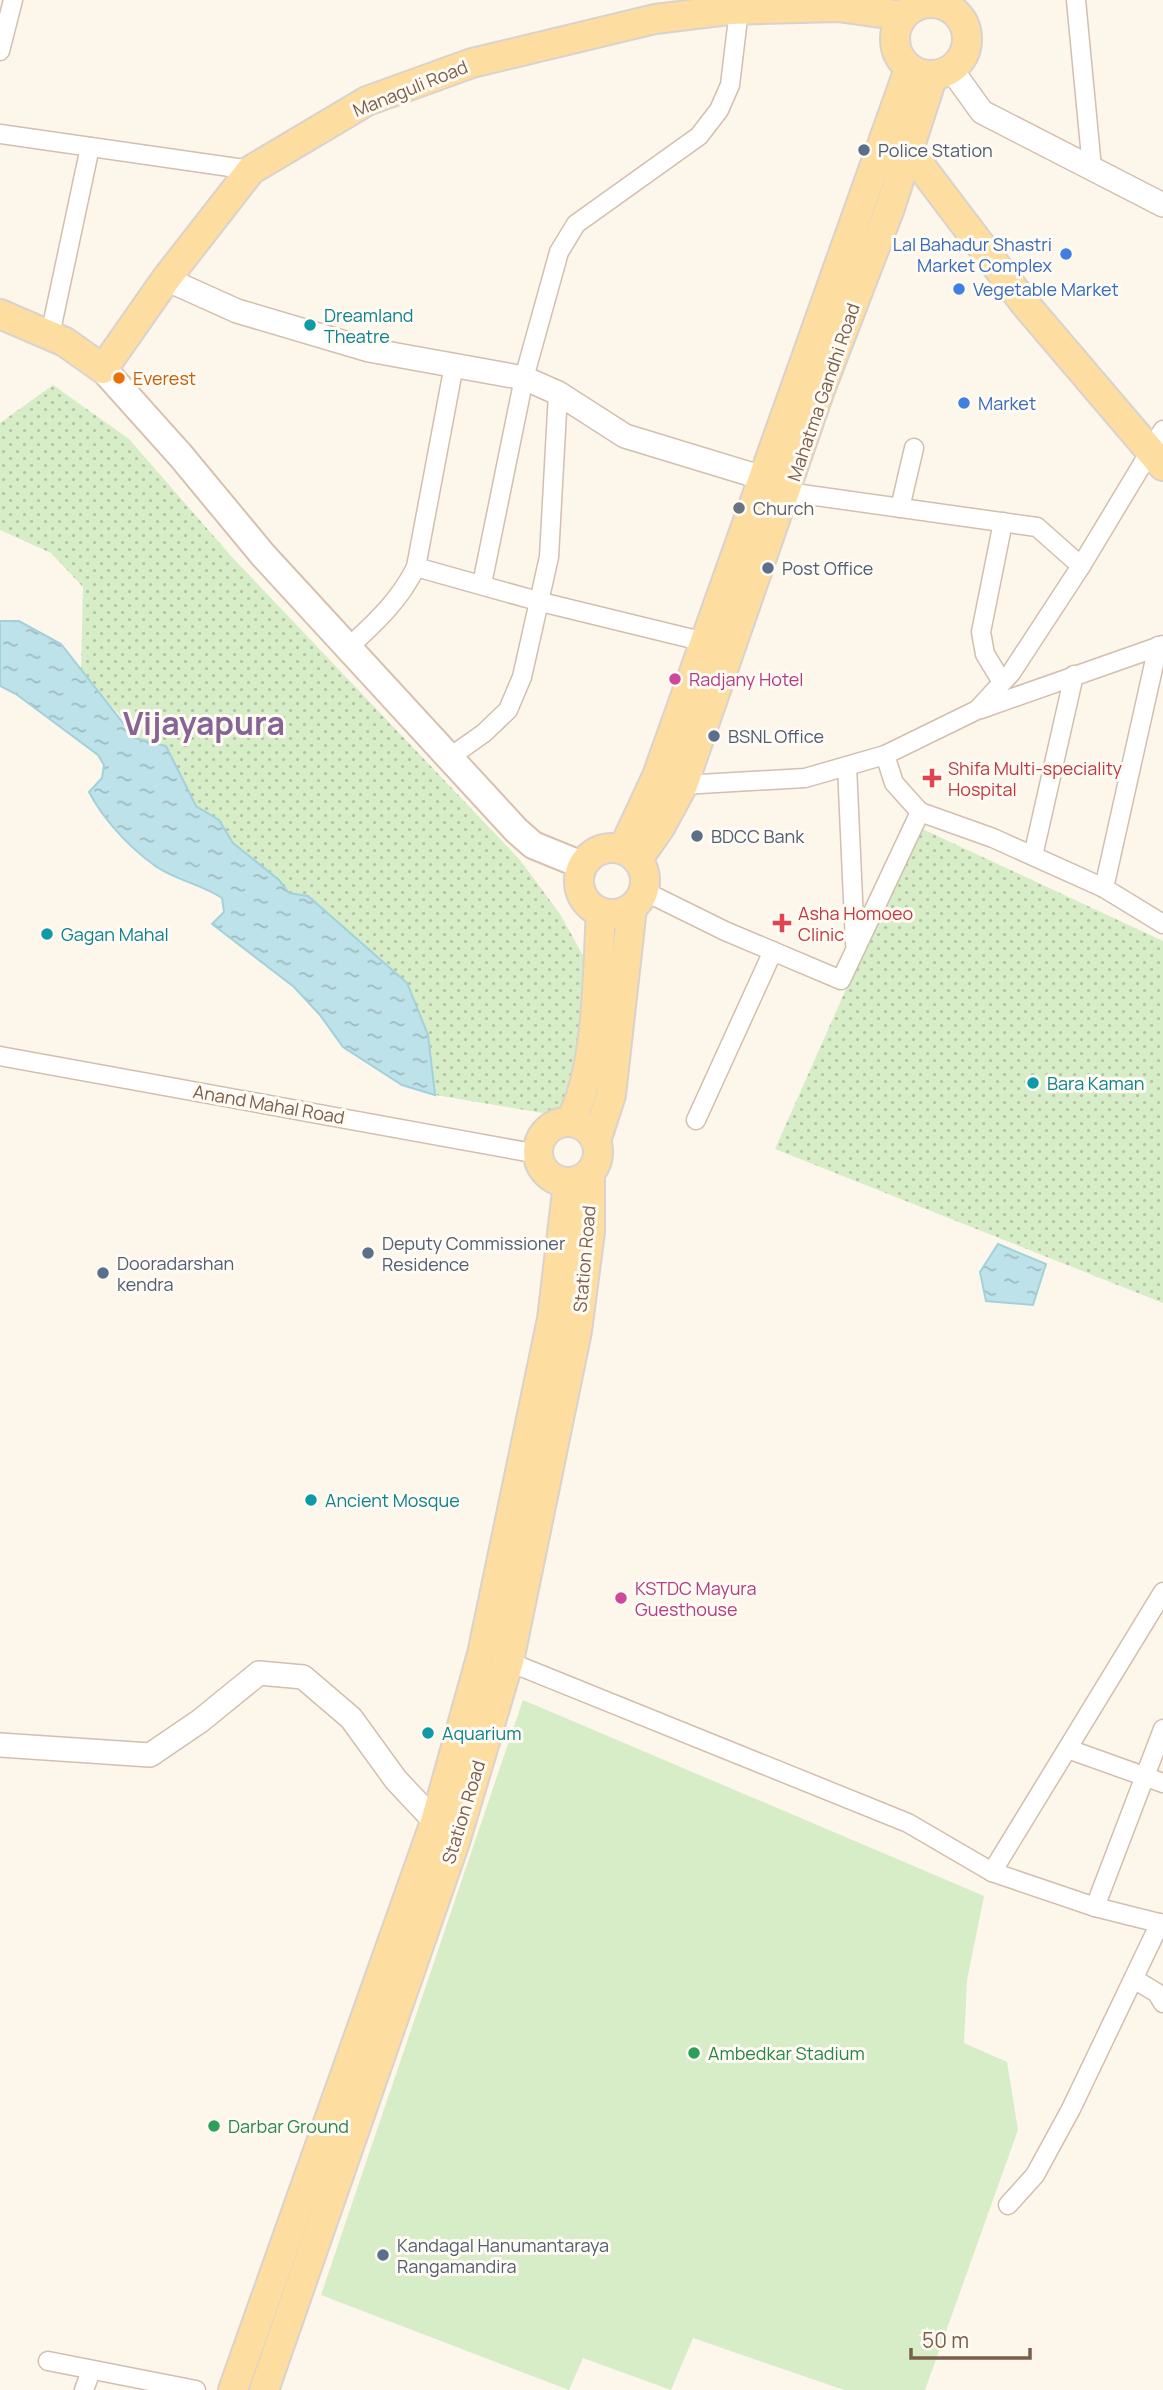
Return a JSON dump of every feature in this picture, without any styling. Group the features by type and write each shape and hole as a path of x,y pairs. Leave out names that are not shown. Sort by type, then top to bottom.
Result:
{"main road":[{"path":"926,2 951,4 964,23 967,43 959,62 931,71 900,58 894,44 895,29 902,16 913,7 926,2"},
{"name":"Managuli Road","path":"103,369 166,279 251,170 367,101 472,63 655,19 732,6 838,7 902,16"},
{"name":"Mahatma Gandhi Road","path":"630,854 705,642 820,390 910,152 931,71"},
{"name":"Mahatma Gandhi Road","path":"630,854 662,826 683,785 775,485 931,71"},
{"path":"910,152 1026,305 1159,449"},
{"path":"0,314 65,342 103,369 181,456 263,555 533,845 582,865"},
{"path":"596,1141 586,1128 570,1122 554,1126 542,1138 538,1154 543,1169 553,1179 579,1178 598,1159 596,1141 611,1095 638,899 646,880 630,854 600,849 582,865 579,876 583,898 601,913 622,913 638,899"},
{"path":"570,1122 585,1086 601,913"},
{"name":"Station Road","path":"233,2390 435,1822 482,1654 579,1178"},
{"name":"Station Road","path":"264,2390 455,1842 509,1661 577,1331 590,1232 579,1178"}],"street":[{"path":"0,51 13,0"},
{"path":"1076,0 1092,168"},
{"path":"482,584 524,378 566,236 576,224 699,136 719,110 730,85 732,6"},
{"path":"931,71 1004,126 1163,205"},
{"path":"0,134 251,170"},
{"path":"50,335 90,147"},
{"path":"166,279 237,311 369,350 524,378 558,393 625,436 775,485 900,508 1037,527 1081,566"},
{"path":"349,647 406,589 416,567 454,365"},
{"path":"450,757 485,733 508,710 522,677 549,557 558,393"},
{"path":"900,508 914,448"},
{"path":"977,710 1002,682 1159,449"},
{"path":"1002,682 985,654 981,632 1003,523"},
{"path":"416,567 541,602 705,642"},
{"path":"683,785 804,778 885,755 977,710 1161,645"},
{"path":"1104,888 1161,645"},
{"path":"1033,856 1064,708 1074,675"},
{"path":"885,755 894,783 920,812 1033,856 1104,888 1163,924"},
{"path":"846,766 855,949"},
{"path":"638,899 841,979 920,812"},
{"path":"696,1120 772,951"},
{"name":"Anand Mahal Road","path":"0,1056 538,1154"},
{"path":"992,1872 1163,1592"},
{"path":"482,1654 509,1661 908,1823 992,1872 1095,1907 1162,1923 1071,2109 1035,2175 1008,2205"},
{"path":"0,1745 150,1755 200,1721 259,1673 303,1677 351,1718 397,1780 455,1842"},
{"path":"1095,1907 1163,1729"},
{"path":"1068,1749 1163,1783"},
{"path":"1134,1979 1157,1993 1163,2003"},
{"path":"48,2361 196,2390"},
{"path":"84,2390 91,2371"}],"green space":[{"path":"53,385 129,439 231,556 520,860 560,914 590,968 573,1084 555,1115 435,1095 428,1035 407,983 308,896 289,893 279,880 233,843 219,820 196,807 166,746 135,738 118,713 81,674 83,587 51,553 0,530 0,423"},
{"path":"918,827 1163,941 1163,1303 775,1149"},
{"name":"Ambedkar Stadium","path":"523,1700 984,1896 967,1980 964,2043 1007,2062 1018,2130 925,2390 844,2390 693,2338 671,2390 583,2358 569,2390 321,2295"}],"water":[{"path":"0,621 19,621 61,644 135,738 166,746 196,806 219,820 233,843 279,880 289,893 308,896 407,983 428,1035 435,1095 402,1085 343,1047 320,1015 294,987 212,924 224,912 222,898 161,870 117,832 89,792 102,778 104,765 98,755 16,694 0,686"},
{"path":"998,1244 1046,1264 1033,1305 986,1301 980,1272"}],"place":[{"name":"Police Station","path":"864,150"},
{"name":"Lal Bahadur Shastri Market Complex","path":"1066,254"},
{"name":"Vegetable Market","path":"959,289"},
{"name":"Dreamland Theatre","path":"310,325"},
{"name":"Everest","path":"119,378"},
{"name":"Market","path":"964,403"},
{"name":"Church","path":"739,508"},
{"name":"Post Office","path":"768,568"},
{"name":"Radjany Hotel","path":"675,679"},
{"name":"BSNL Office","path":"714,736"},
{"name":"Shifa Multi-speciality Hospital","path":"932,778"},
{"name":"BDCC Bank","path":"697,836"},
{"name":"Asha Homoeo Clinic","path":"782,923"},
{"name":"Gagan Mahal","path":"47,934"},
{"name":"Bara Kaman","path":"1033,1083"},
{"name":"Deputy Commissioner Residence","path":"368,1253"},
{"name":"Dooradarshan kendra","path":"103,1273"},
{"name":"Ancient Mosque","path":"311,1500"},
{"name":"KSTDC Mayura Guesthouse","path":"621,1598"},
{"name":"Aquarium","path":"428,1733"},
{"name":"Ambedkar Stadium","path":"694,2053"},
{"name":"Darbar Ground","path":"214,2126"},
{"name":"Kandagal Hanumantaraya Rangamandira","path":"383,2255"}],"district":[{"name":"Vijayapura","path":"204,723"}]}
